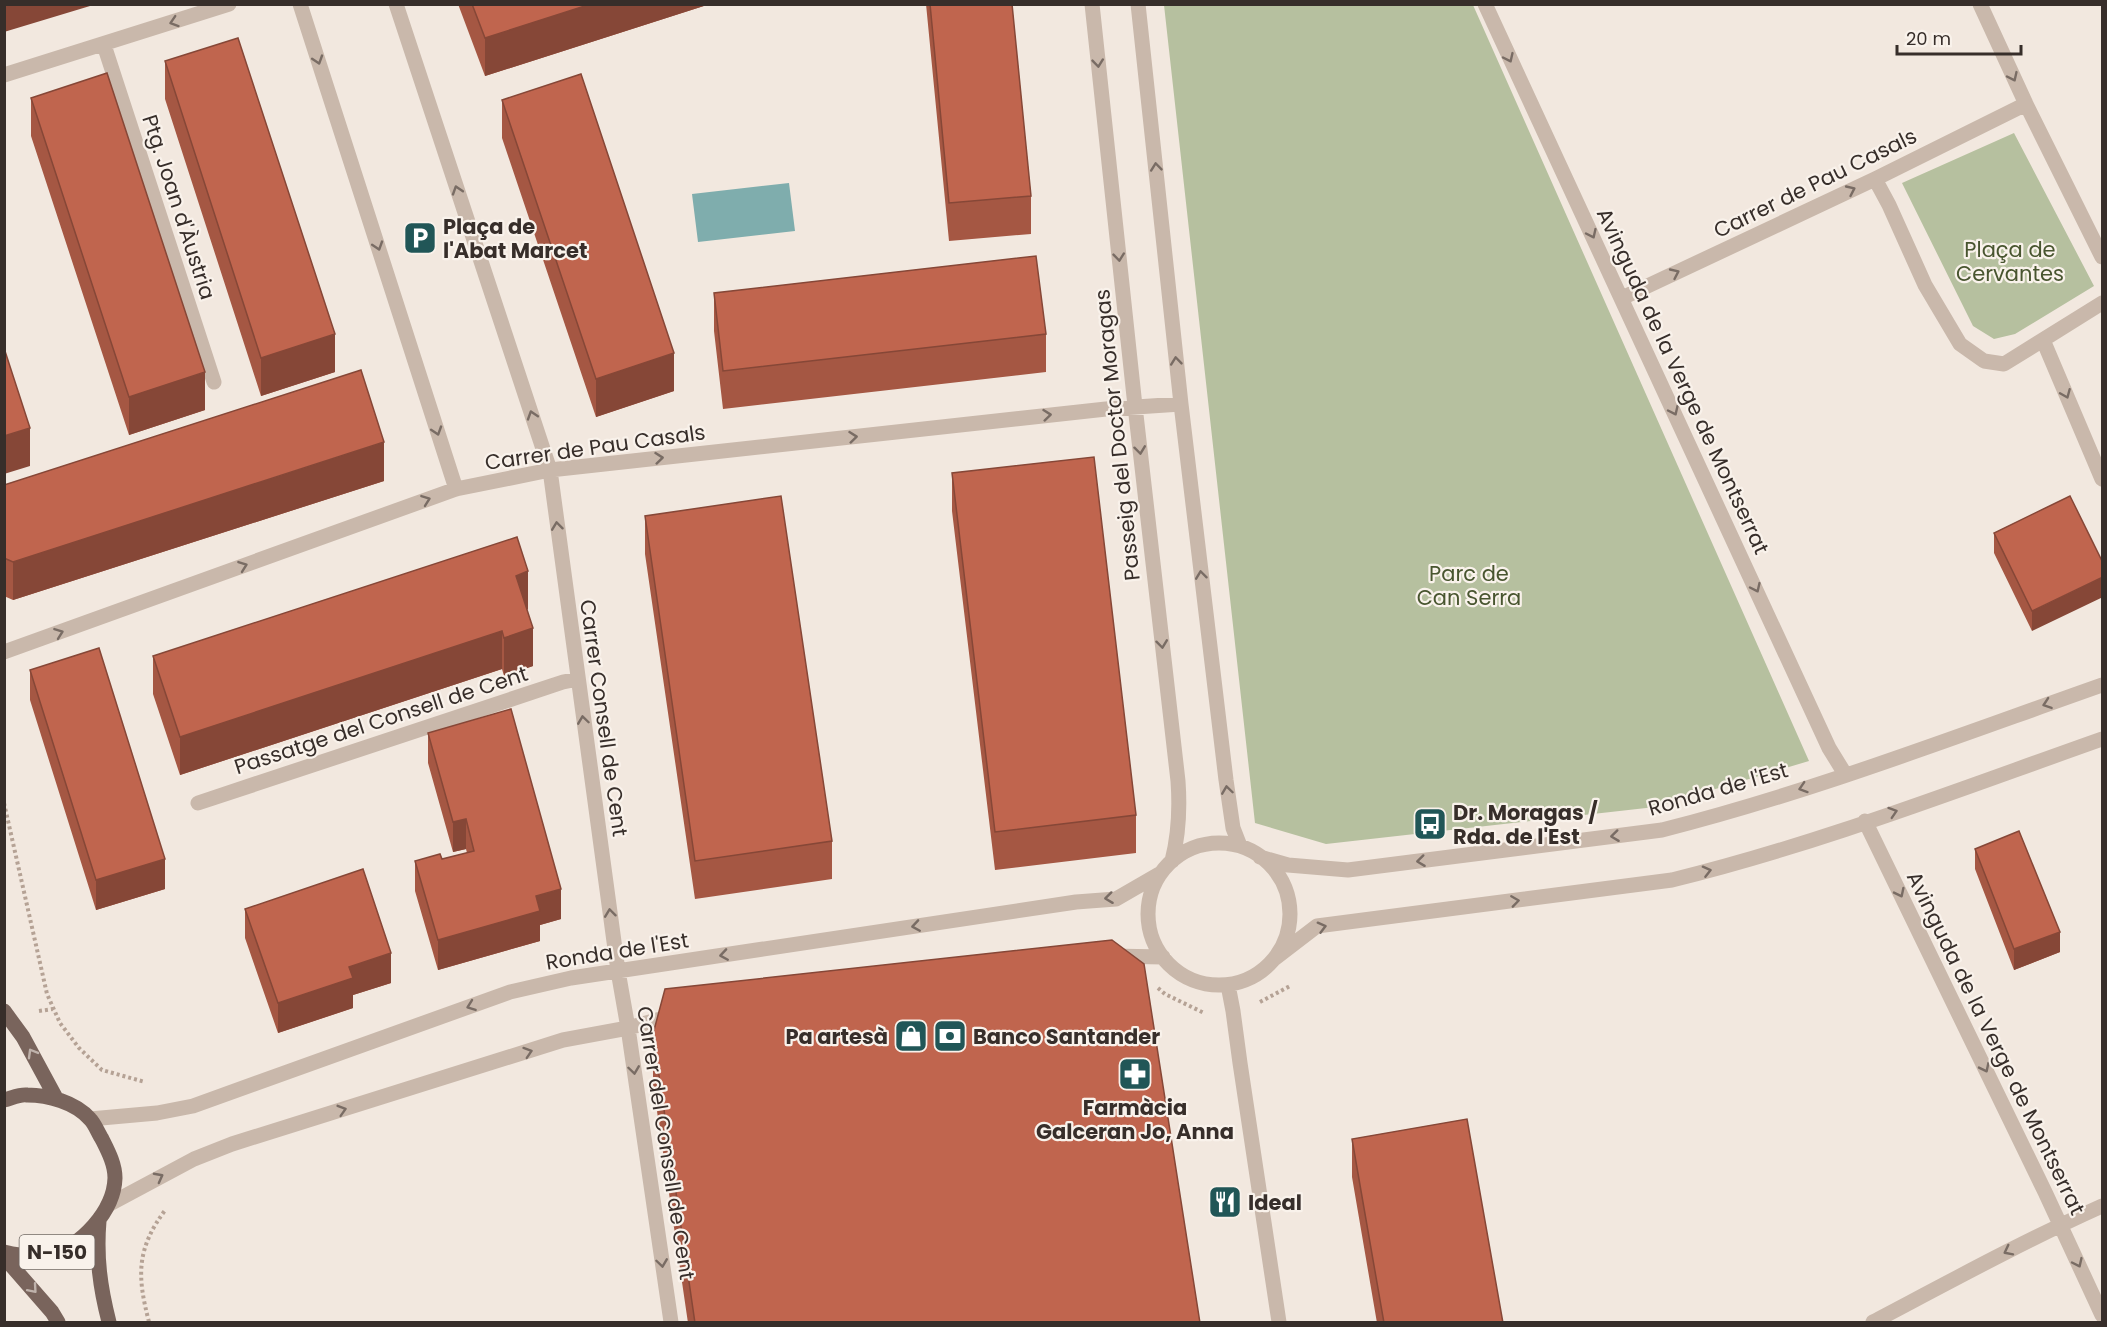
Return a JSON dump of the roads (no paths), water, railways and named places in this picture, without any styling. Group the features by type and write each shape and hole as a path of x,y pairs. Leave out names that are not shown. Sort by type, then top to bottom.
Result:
{"main road":[{"path":"4,1011 23,1037 56,1098"},
{"name":"N-150","path":"4,1100 25,1094 56,1098 75,1108 90,1119 110,1153 115,1179 108,1205 99,1221 68,1248 50,1255 24,1257 4,1252"},
{"name":"N-150","path":"99,1221 97,1250 99,1279 109,1323"},
{"name":"N-150","path":"4,1257 52,1312 58,1323"}],"street":[{"path":"4,75 230,4"},
{"path":"300,4 456,489"},
{"name":"Carrer Consell de Cent","path":"396,4 550,470 618,971"},
{"name":"Passeig del Doctor Moragas","path":"1092,4 1178,781 1180,808 1178,837 1172,861"},
{"path":"1138,4 1181,404 1226,780 1233,828 1240,846"},
{"name":"Avinguda de la Verge de Montserrat","path":"1485,4 1829,748 1845,774"},
{"path":"1980,4 2026,104 2103,257"},
{"name":"Ptg. Joan d'Àustria","path":"104,45 214,382"},
{"name":"Carrer de Pau Casals","path":"1622,298 1875,179 2026,104"},
{"path":"1875,179 1924,285 1960,344 1984,361 2004,364 2103,303"},
{"path":"2043,340 2103,479"},
{"name":"Carrer de Pau Casals","path":"4,652 456,489 550,470 1135,406 1181,404"},
{"name":"Passatge del Consell de Cent","path":"198,803 578,679"},
{"name":"Ronda de l'Est","path":"1260,857 1288,865 1348,870 1662,830 1709,818 1845,774 2103,685"},
{"path":"1274,959 1288,933 1289,905 1280,878 1260,857 1240,846 1216,843 1192,849 1172,861 1161,873 1155,884 1148,909 1151,934 1163,957 1173,968 1199,982 1228,985 1249,979 1317,926 1672,880 1810,842 2103,739"},
{"name":"Avinguda de la Verge de Montserrat","path":"1865,821 2103,1316"},
{"name":"Ronda de l'Est","path":"90,1119 134,1116 193,1106 510,992 570,978 1076,902 1116,898 1161,873"},
{"path":"1093,957 1133,955 1163,957"},
{"name":"Carrer del Consell de Cent","path":"618,971 671,1323"},
{"path":"1228,985 1279,1323"},
{"path":"108,1205 194,1159 232,1144 563,1040 628,1028 691,1012"},
{"path":"1873,1323 1970,1270 2103,1206"}],"water":[{"path":"789,183 795,231 698,242 692,194"}],"place":[{"name":"Plaça de l'Abat Marcet","path":"420,238"},
{"name":"Dr. Moragas / Rda. de l'Est","path":"1430,824"},
{"name":"Pa artesà","path":"911,1036"},
{"name":"Banco Santander","path":"950,1036"},
{"name":"Farmàcia Galceran Jo, Anna","path":"1135,1074"},
{"name":"Ideal","path":"1225,1202"}],"park label":[{"name":"Plaça de Cervantes","path":"2010,261"},
{"name":"Parc de Can Serra","path":"1469,585"}]}
